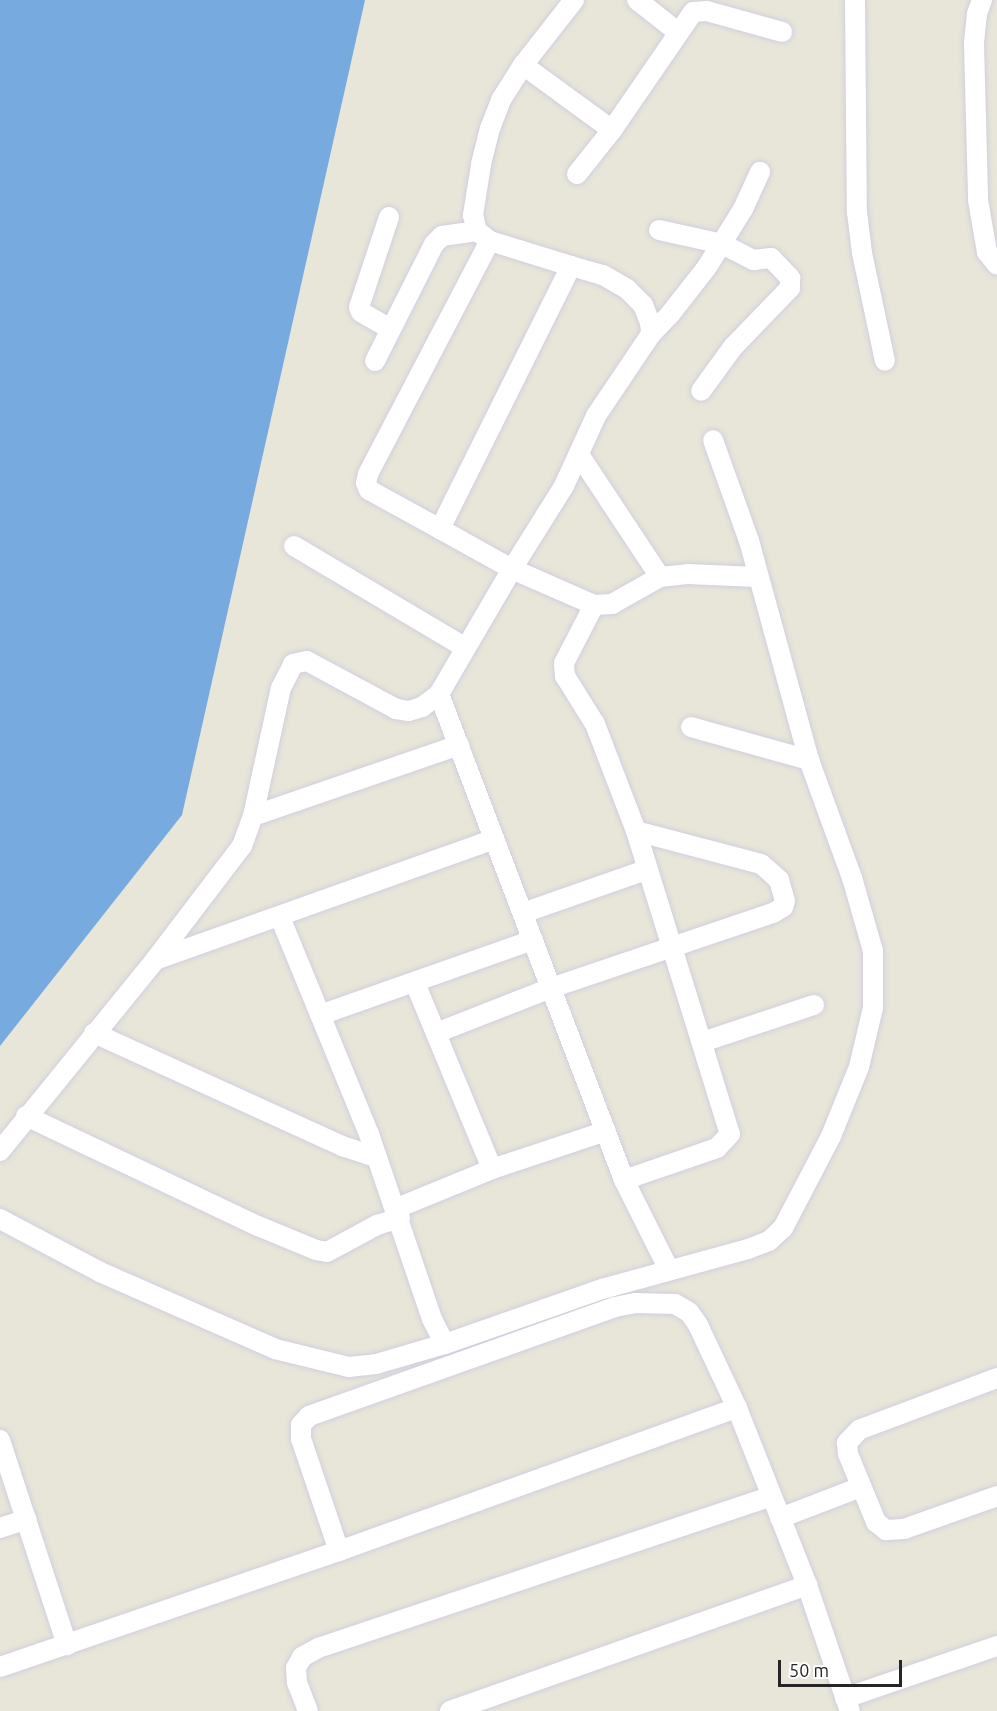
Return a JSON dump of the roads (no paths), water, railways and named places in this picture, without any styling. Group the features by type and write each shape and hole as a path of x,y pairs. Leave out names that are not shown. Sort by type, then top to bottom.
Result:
{"street":[{"path":"484,236 473,215 490,128 501,100 523,65 574,0"},
{"path":"636,0 679,33"},
{"path":"855,0 857,212 862,253 885,361"},
{"path":"982,0 977,14 974,43 978,200 987,252 997,265"},
{"path":"577,174 612,130 693,12 700,10 782,32"},
{"path":"523,65 612,130"},
{"path":"0,1151 228,868 242,846 253,816 281,688 293,664 307,661 396,709 409,711 422,707 439,694 464,647 548,514 580,456 596,416 651,334 688,293 722,244 760,172"},
{"path":"389,217 359,307 361,312 391,329"},
{"path":"659,230 722,244 754,260 771,258 790,278 791,284 733,347 701,391"},
{"path":"375,361 434,244 442,236 484,236 603,275 627,289 643,305 650,322 651,334"},
{"path":"484,236 368,474 366,483 369,490 512,569 594,605 612,604 660,577 687,574 758,577"},
{"path":"440,529 571,266"},
{"path":"0,1219 100,1272 275,1349 349,1367 370,1365 445,1344 602,1289 769,1241 783,1228 831,1136 859,1067 873,1008 873,951 852,879 808,760 736,501 713,440"},
{"path":"580,456 660,577"},
{"path":"294,546 464,647"},
{"path":"594,605 564,663 565,676 595,724 636,831 646,870 673,946 730,1134 717,1148 624,1180"},
{"path":"439,694 624,1180 669,1270"},
{"path":"691,727 808,760"},
{"path":"253,816 459,745"},
{"path":"436,1033 551,988 778,911 785,901 779,880 761,864 636,831"},
{"path":"155,960 494,839"},
{"path":"523,914 646,870"},
{"path":"280,917 369,1134 398,1213 432,1318 445,1344"},
{"path":"320,1015 533,940"},
{"path":"415,983 492,1169"},
{"path":"702,1042 814,1005"},
{"path":"94,1033 342,1146 376,1157"},
{"path":"26,1116 258,1226 316,1250 327,1252 398,1213 492,1169 606,1131"},
{"path":"339,1551 301,1439 301,1425 317,1411 615,1307 635,1303 675,1304 689,1312 698,1325 736,1408 807,1585 848,1705 997,1646"},
{"path":"997,1377 859,1430 847,1443 876,1522 886,1530 904,1529 997,1496"},
{"path":"0,1667 339,1551 736,1408"},
{"path":"0,1440 67,1645"},
{"path":"780,1518 861,1486"},
{"path":"308,1711 297,1683 296,1668 303,1657 318,1648 771,1496"},
{"path":"0,1528 27,1519"},
{"path":"450,1711 807,1585"}],"water":[{"path":"0,0 365,0 182,815 0,1046"}]}
